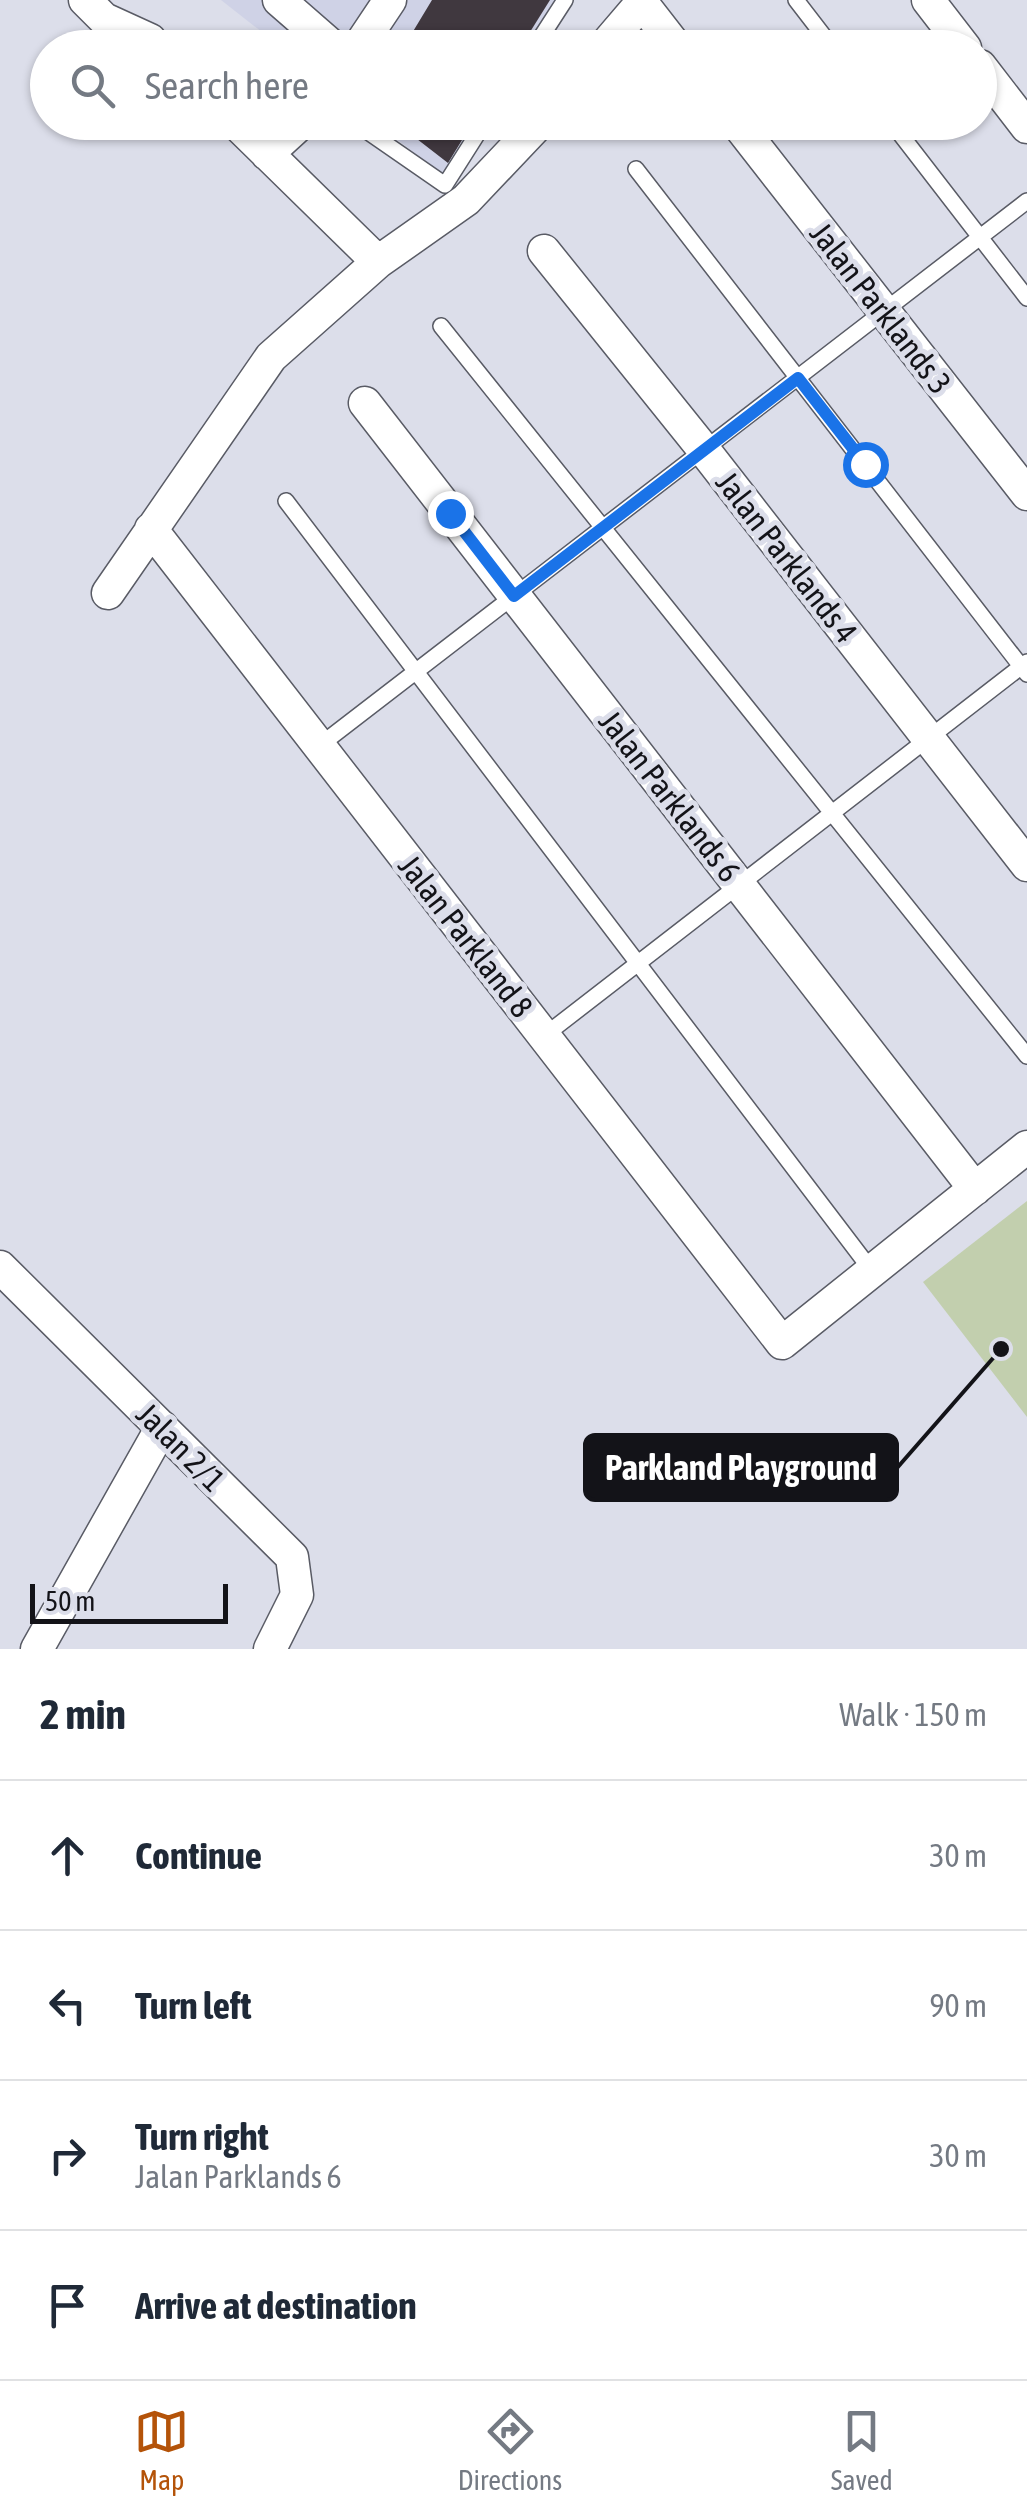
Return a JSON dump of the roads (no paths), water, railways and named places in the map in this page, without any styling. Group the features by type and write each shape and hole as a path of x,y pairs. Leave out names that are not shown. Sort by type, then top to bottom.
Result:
{"street":[{"path":"85,0 104,19 126,30"},
{"path":"125,0 145,30"},
{"path":"279,0 313,30"},
{"path":"370,30 390,0"},
{"path":"928,0 951,30"},
{"path":"618,30 643,1 664,30"},
{"path":"997,88 1027,127"},
{"path":"253,140 378,262"},
{"path":"267,154 282,140"},
{"path":"108,593 271,357 378,262 466,200 523,140"},
{"name":"Jalan Parklands 3","path":"750,140 1027,494"},
{"name":"Jalan Parklands 4","path":"544,252 704,450 1027,865"},
{"name":"Jalan Parklands 6","path":"365,404 975,1189"},
{"name":"Jalan Parkland 8","path":"151,529 782,1343 872,1271"},
{"path":"872,1271 1027,1147"},
{"name":"Jalan 2/1","path":"4,1278 292,1556 297,1595 270,1649"},
{"path":"37,1649 162,1427"}],"lane":[{"path":"545,30 564,0"},
{"path":"796,0 819,30"},
{"path":"380,140 445,185 474,140"},
{"path":"905,140 1027,298"},
{"path":"544,1036 1025,668 636,169"},
{"path":"319,746 1027,201"},
{"path":"441,326 1027,1056"},
{"path":"286,501 872,1271"}],"place":[{"name":"Parkland Playground","path":"1001,1349"}]}
